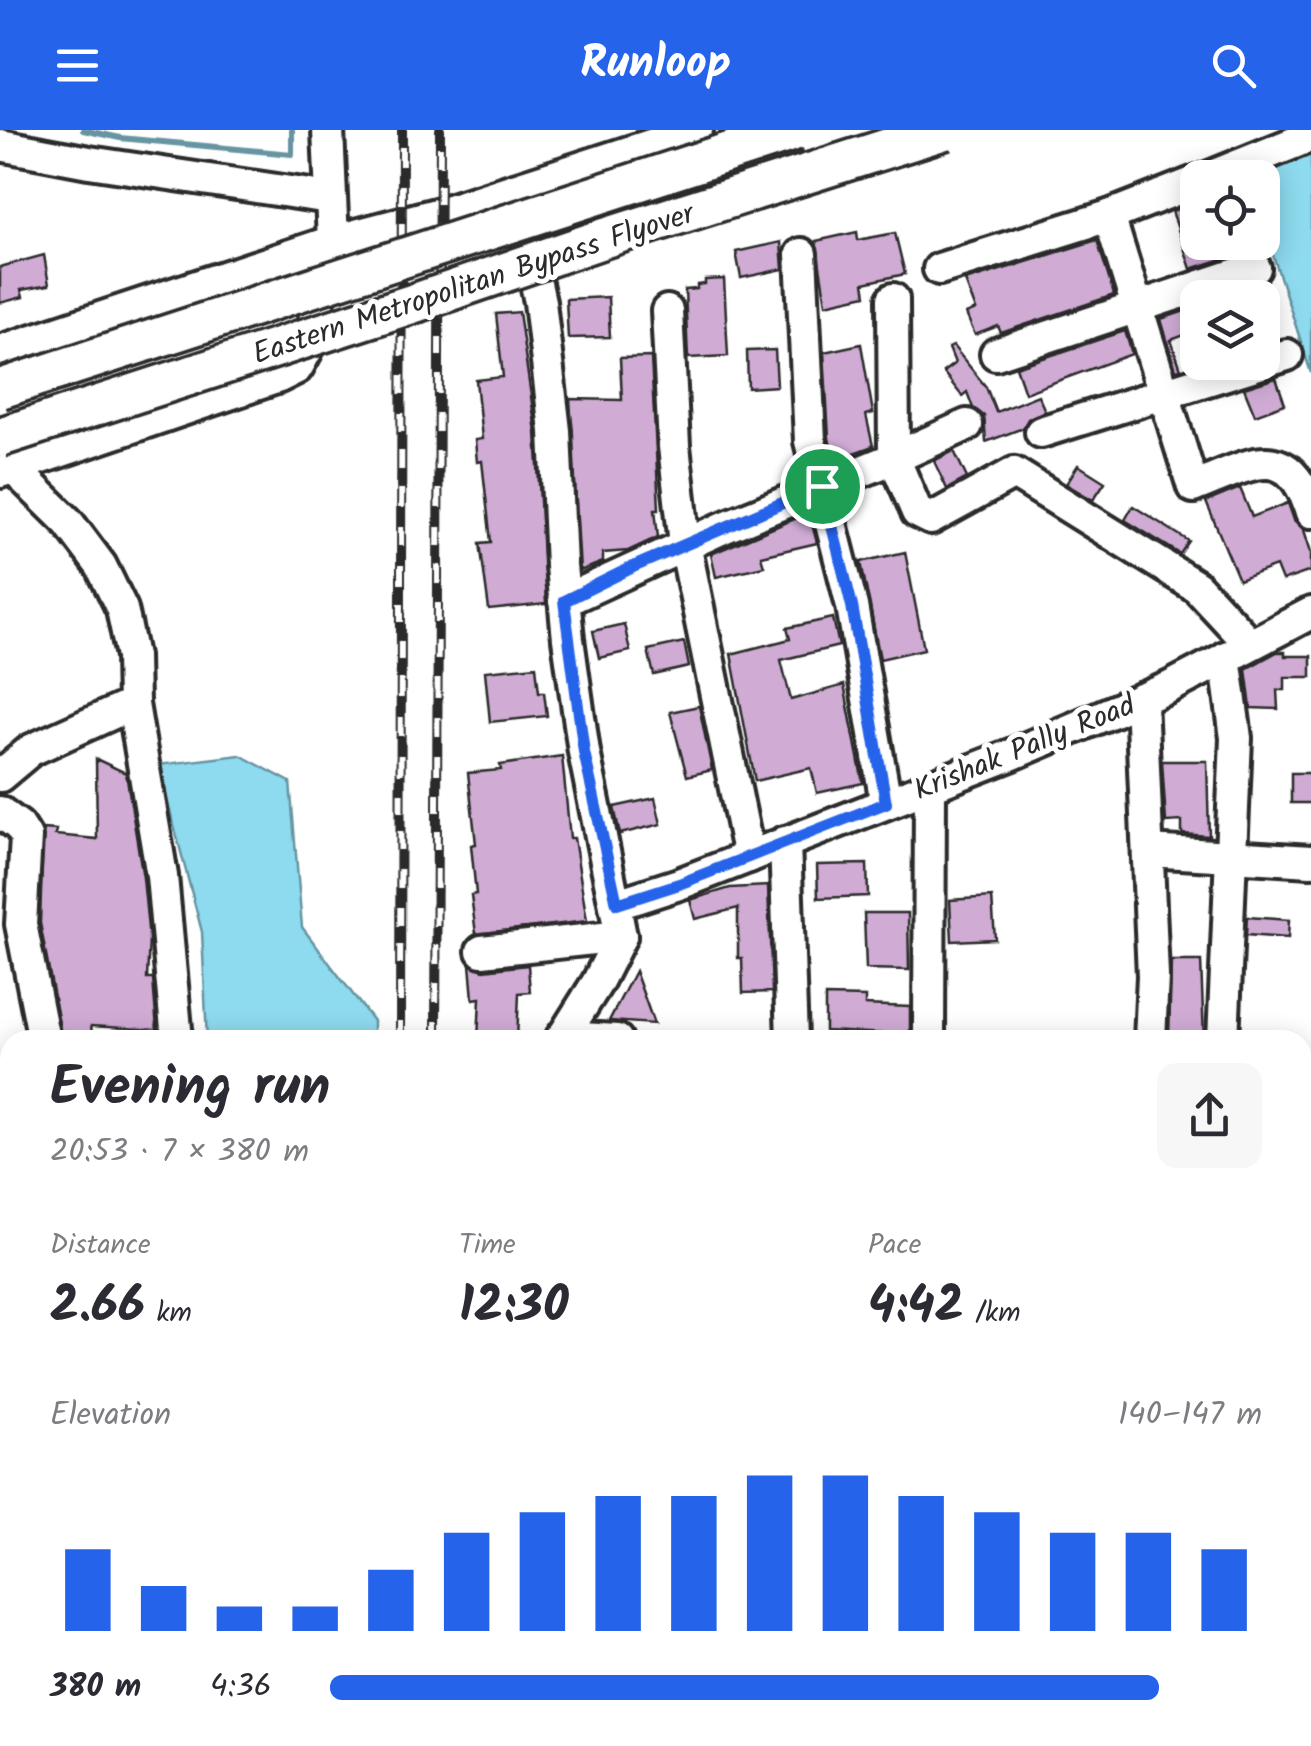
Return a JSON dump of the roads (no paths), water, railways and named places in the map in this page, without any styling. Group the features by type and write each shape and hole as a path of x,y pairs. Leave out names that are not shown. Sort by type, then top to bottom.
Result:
{"main road":[{"name":"Eastern Metropolitan Bypass Flyover","path":"0,389 797,130"},
{"name":"Eastern Metropolitan Bypass Flyover","path":"4,459 415,303 604,238 945,130"}],"street":[{"path":"0,351 333,241 440,214 665,135 696,130"},
{"path":"176,1030 159,857 133,704 132,656 122,610 101,566 68,522 4,459 297,368 307,350 333,241 323,131"},
{"path":"1252,160 1311,136"},
{"path":"0,145 330,198"},
{"path":"938,269 1109,216 1180,188"},
{"path":"515,189 540,302 555,431 564,601 584,752 621,936 567,1030"},
{"path":"1109,216 1193,487 1255,463 1274,461 1294,473 1311,510"},
{"path":"801,254 810,441 852,606 886,803"},
{"path":"996,354 1255,268"},
{"path":"892,299 894,458 917,512 930,519 1014,474 1197,587 1238,651 1223,1030"},
{"path":"668,311 674,446 685,544 749,857"},
{"path":"1042,432 1286,355"},
{"path":"564,601 685,544 968,425"},
{"name":"Krishak Pally Road","path":"617,904 749,857 1141,699 1311,614"},
{"path":"1141,699 1153,976 1150,1030"},
{"path":"0,776 32,750 133,704"},
{"path":"929,1030 930,786"},
{"path":"0,812 19,826 26,837 20,924 42,1030"},
{"path":"785,842 792,1030"},
{"path":"1148,851 1311,860"},
{"path":"482,951 621,936"}],"water":[{"path":"1311,148 1311,373 1275,260 1280,260 1280,160 1277,160"},
{"path":"240,755 290,782 302,927 373,1021 373,1030 207,1030 202,932 158,765"}],"waterway":[{"path":"83,130 120,138 292,154 292,130"}],"railway":[{"path":"400,1030 402,130"},
{"path":"436,1030 440,130"}]}
